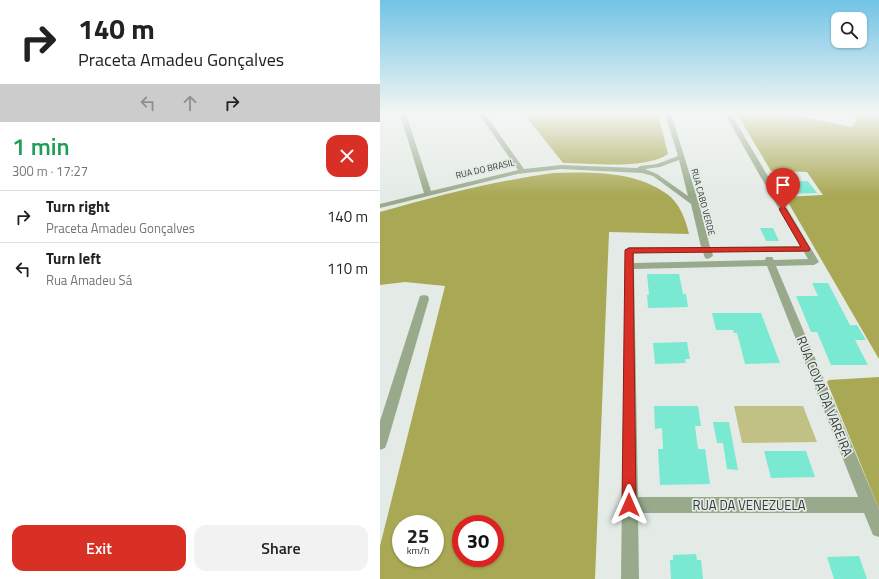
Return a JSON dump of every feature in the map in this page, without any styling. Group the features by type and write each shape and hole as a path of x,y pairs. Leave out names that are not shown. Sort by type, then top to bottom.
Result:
{"street":[{"path":"412,141 428,193"},
{"path":"501,141 522,171"},
{"name":"RUA CABO VERDE","path":"676,141 695,204 710,263"},
{"path":"629,266 710,263 814,262 744,141"},
{"name":"RUA DO BRASIL","path":"620,169 658,166 681,157"},
{"name":"RUA DO BRASIL","path":"380,206 522,171 561,167 643,171 655,175 695,204"},
{"name":"RUA COVA DA VAREIRA","path":"765,249 879,529"},
{"path":"630,579 629,250 806,249"},
{"path":"380,442 424,299"},
{"name":"RUA DA VENEZUELA","path":"629,505 869,505"}],"green space":[{"path":"734,406 803,406 817,442 742,443"}],"shaded area":[{"path":"546,141 665,141 668,154 658,159 632,164 563,163"},
{"path":"753,141 879,141 879,359 785,197 823,195 807,172 771,171"},
{"path":"553,173 597,173 612,174 641,181 654,186 671,197 684,217 689,234 609,232 595,579 380,579 380,546 445,286 405,282 380,285 380,212 423,200 509,180"},
{"path":"879,377 879,509 827,382 829,380"}],"building":[{"path":"808,181 817,193 786,194 778,182"},
{"path":"760,228 773,228 779,241 766,241"},
{"path":"647,274 679,274 683,294 686,294 688,307 648,308 647,295 649,295"},
{"path":"812,283 828,283 850,325 857,325 866,340 855,340 868,365 831,365 817,332 811,332 796,296 818,296"},
{"path":"712,313 761,313 780,363 745,364 737,333 734,333 733,330 716,330"},
{"path":"687,342 690,359 685,359 686,363 655,364 653,343"},
{"path":"654,406 698,406 701,426 695,426 698,449 705,449 710,484 660,485 658,449 663,449 662,428 655,429"},
{"path":"713,422 729,422 738,470 727,469 723,443 717,443"},
{"path":"764,451 806,451 815,477 771,478"},
{"path":"696,554 697,560 701,560 703,579 671,579 670,560 673,560 673,555"},
{"path":"859,556 867,579 834,579 827,557"}],"route":[{"path":"629,505 629,250 806,249 783,209"}]}
